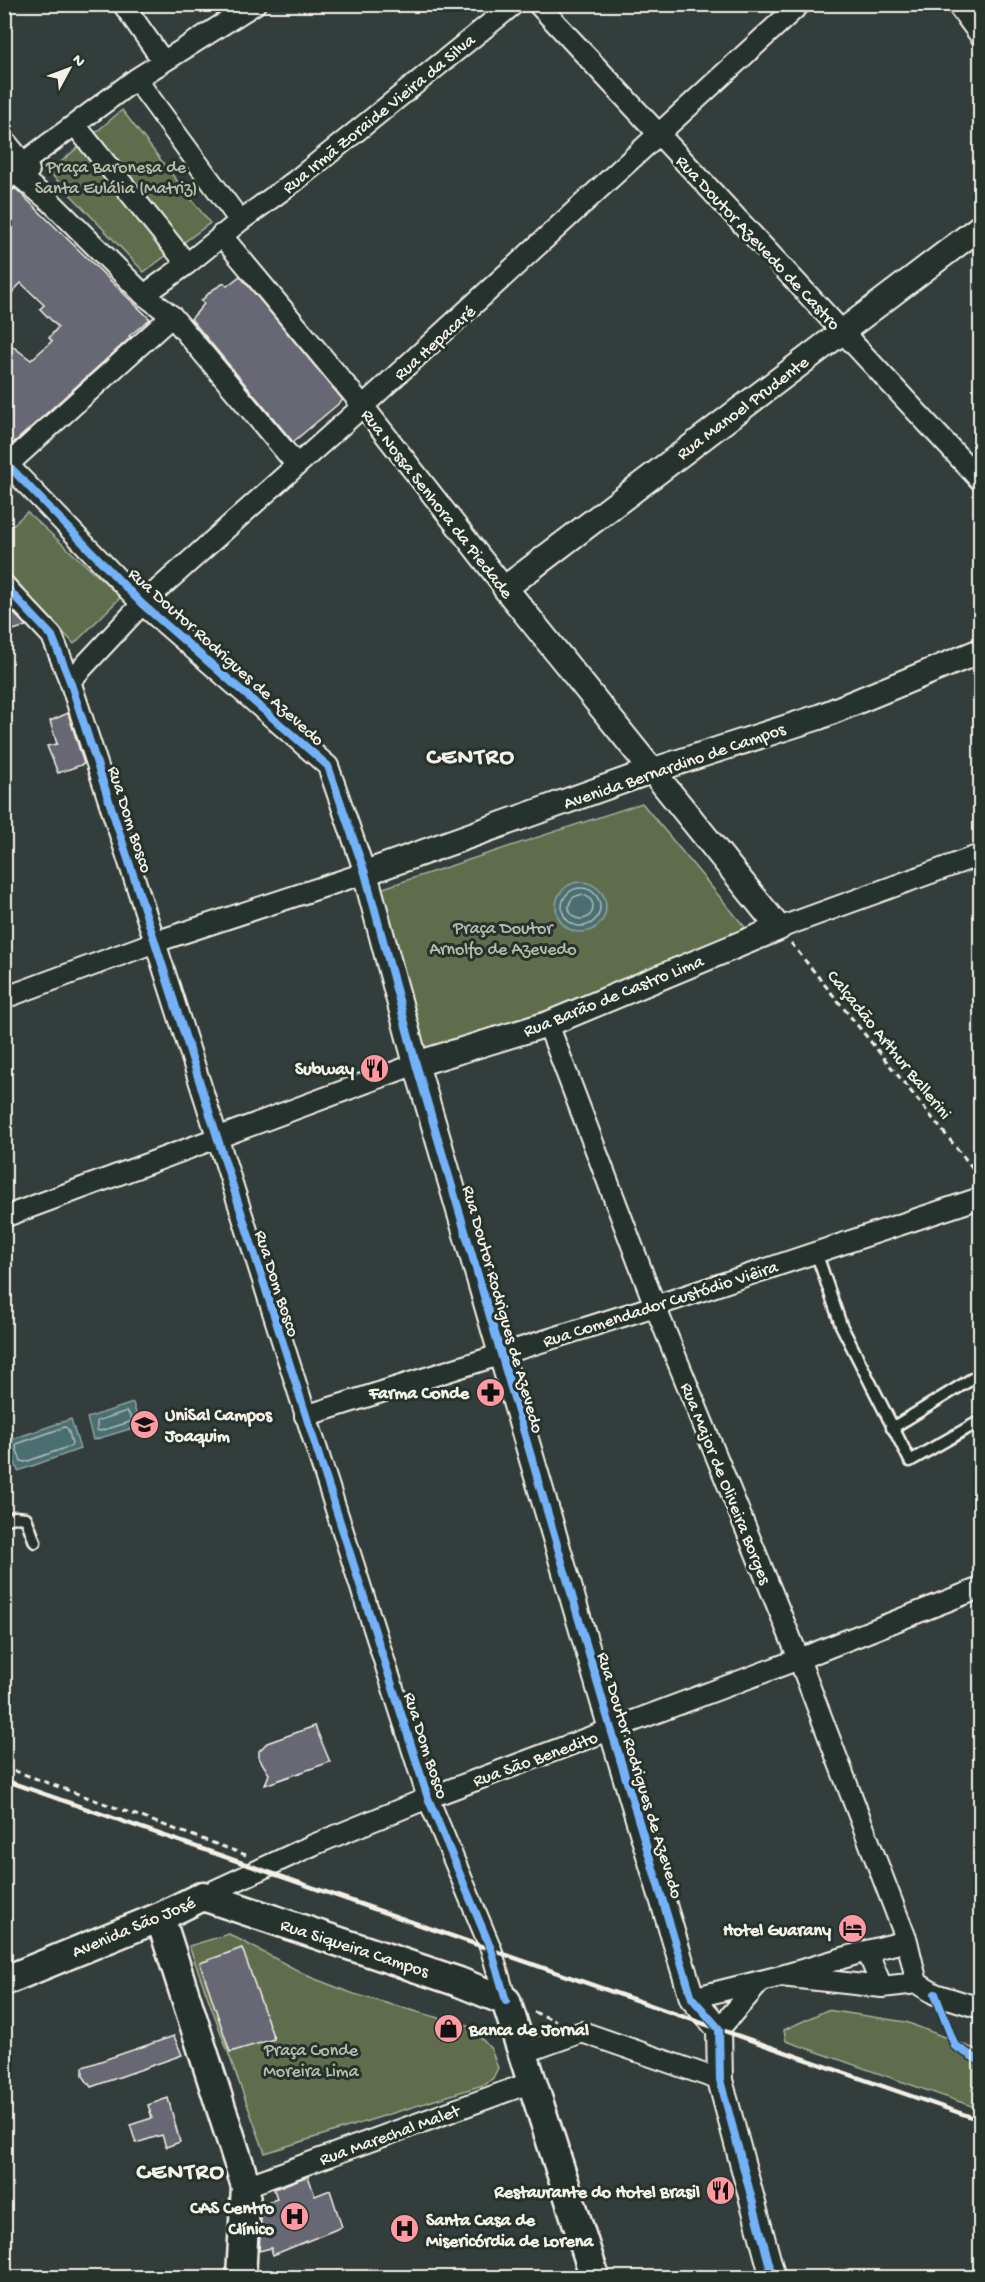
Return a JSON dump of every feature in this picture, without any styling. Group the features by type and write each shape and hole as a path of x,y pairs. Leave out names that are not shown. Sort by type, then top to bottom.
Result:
{"main road":[{"name":"Rua Siqueira Campos","path":"203,1896 459,1982 506,2001"},
{"name":"Avenida São José","path":"4,1981 160,1917 203,1896"},
{"path":"160,1917 246,2186 242,2277"},
{"name":"Rua Dom Bosco","path":"506,2001 595,2277"}],"street":[{"path":"123,4 163,61"},
{"path":"12,169 136,79 255,4"},
{"name":"Rua Irmã Zoraide Vieira da Silva","path":"240,221 295,181 514,4"},
{"name":"Rua Doutor Azevedo de Castro","path":"538,4 981,480"},
{"name":"Rua Hepacaré","path":"70,681 142,604 363,406 800,4"},
{"path":"957,4 981,35"},
{"path":"136,79 240,221 144,295"},
{"path":"75,125 187,264"},
{"path":"4,140 12,169 52,203 144,295 172,316 296,464"},
{"name":"Rua Manoel Prudente","path":"505,588 981,227"},
{"name":"Rua Nossa Senhora da Piedade","path":"221,235 363,406 505,588 779,928"},
{"path":"6,466 172,316"},
{"name":"Rua Doutor Rodrigues de Azevedo","path":"6,466 142,604 328,766 365,873 417,1064 692,1998 719,2029"},
{"name":"Rua Dom Bosco","path":"4,585 52,636 70,681 428,1798 491,1949 506,2001"},
{"name":"Avenida Bernardino de Campos","path":"365,873 651,771 819,717 981,651"},
{"path":"779,928 981,855"},
{"path":"4,998 155,942 365,873"},
{"name":"Rua Barão de Castro Lima","path":"4,1217 417,1064 548,1024 779,928"},
{"name":"Rua Major de Oliveira Borges","path":"548,1024 656,1306 799,1659 907,1941 917,1983"},
{"name":"Rua Comendador Custódio Viêira","path":"305,1416 656,1306 981,1198"},
{"name":"Rua São Benedito","path":"254,1862 799,1659 981,1588"},
{"name":"Avenida São José","path":"203,1896 254,1862"},
{"path":"692,1998 760,1982 907,1941"},
{"path":"867,1951 882,1987"},
{"path":"781,1976 882,1987 917,1983 935,1994 981,2008"},
{"path":"760,1982 719,2029 720,2080 773,2277"},
{"path":"523,2053 582,2032 720,2080"},
{"name":"Rua Marechal Malet","path":"246,2186 532,2082"}],"lane":[{"path":"816,1252 841,1325 910,1461 981,1421"},
{"path":"892,1428 981,1374"},
{"path":"5,1519 26,1518 35,1542"}],"path":[{"path":"4,1767 254,1862"},
{"path":"506,2001 582,2032"}],"green space":[{"name":"Praça Baronesa de Santa Eulália (Matriz)","path":"122,110 210,223 144,272 49,172"},
{"path":"27,512 121,597 74,644 5,569 5,532"},
{"name":"Praça Doutor Arnolfo de Azevedo","path":"642,803 753,937 543,1014 421,1052 374,891"},
{"name":"Praça Conde Moreira Lima","path":"229,1934 310,1977 354,1994 471,2027 491,2049 498,2068 493,2078 486,2084 265,2153 189,1946"},
{"path":"827,2010 906,2022 980,2051 980,2109 786,2041 784,2030"}],"water":[{"path":"586,882 599,889 605,897 605,917 599,925 591,931 576,932 563,925 557,917 556,902 563,889 571,883"},
{"path":"133,1403 140,1426 93,1440 87,1418"},
{"path":"71,1419 80,1449 18,1471 7,1441"}],"building":[{"path":"15,188 150,319 18,439 4,449 4,340 31,360 52,341 49,338 58,327 40,309 44,305 21,283 4,301 4,199"},
{"path":"240,276 343,400 293,442 191,319 204,304 201,301 212,290 224,283 227,286"},
{"path":"4,603 26,626 4,633"},
{"path":"68,713 84,764 58,773 47,746 57,744 50,721"},
{"path":"315,1726 330,1762 265,1785 269,1774 259,1758 259,1751 267,1743"},
{"path":"242,1948 274,2039 230,2052 200,1963"},
{"path":"174,2036 182,2055 91,2087 83,2076 83,2067"},
{"path":"168,2098 180,2142 166,2147 162,2135 136,2143 130,2125 152,2118 148,2105"},
{"name":"CAS Centro Clínico","path":"308,2176 315,2196 330,2190 342,2227 273,2255 271,2248 259,2251 262,2204 277,2199 274,2189"}],"railway":[{"path":"4,1780 980,2120"}],"cycle path":[{"path":"8,465 142,604 328,766 365,873 416,1064 692,1998 719,2029 720,2080 773,2278"},
{"path":"4,585 52,636 70,681 428,1798 491,1949 506,2001"},
{"path":"935,1994 955,2046 980,2061"}],"place":[{"name":"Subway","path":"375,1068"},
{"name":"Farma Conde","path":"490,1392"},
{"name":"UniSal Campos Joaquim","path":"144,1424"},
{"name":"Hotel Guarany","path":"852,1929"},
{"name":"Banca de Jornal","path":"448,2029"},
{"name":"Restaurante do Hotel Brasil","path":"721,2191"},
{"name":"CAS Centro Clínico","path":"295,2217"},
{"name":"Santa Casa de Misericórdia de Lorena","path":"405,2229"}],"district":[{"name":"CENTRO","path":"471,755"},
{"name":"CENTRO","path":"181,2170"}]}
